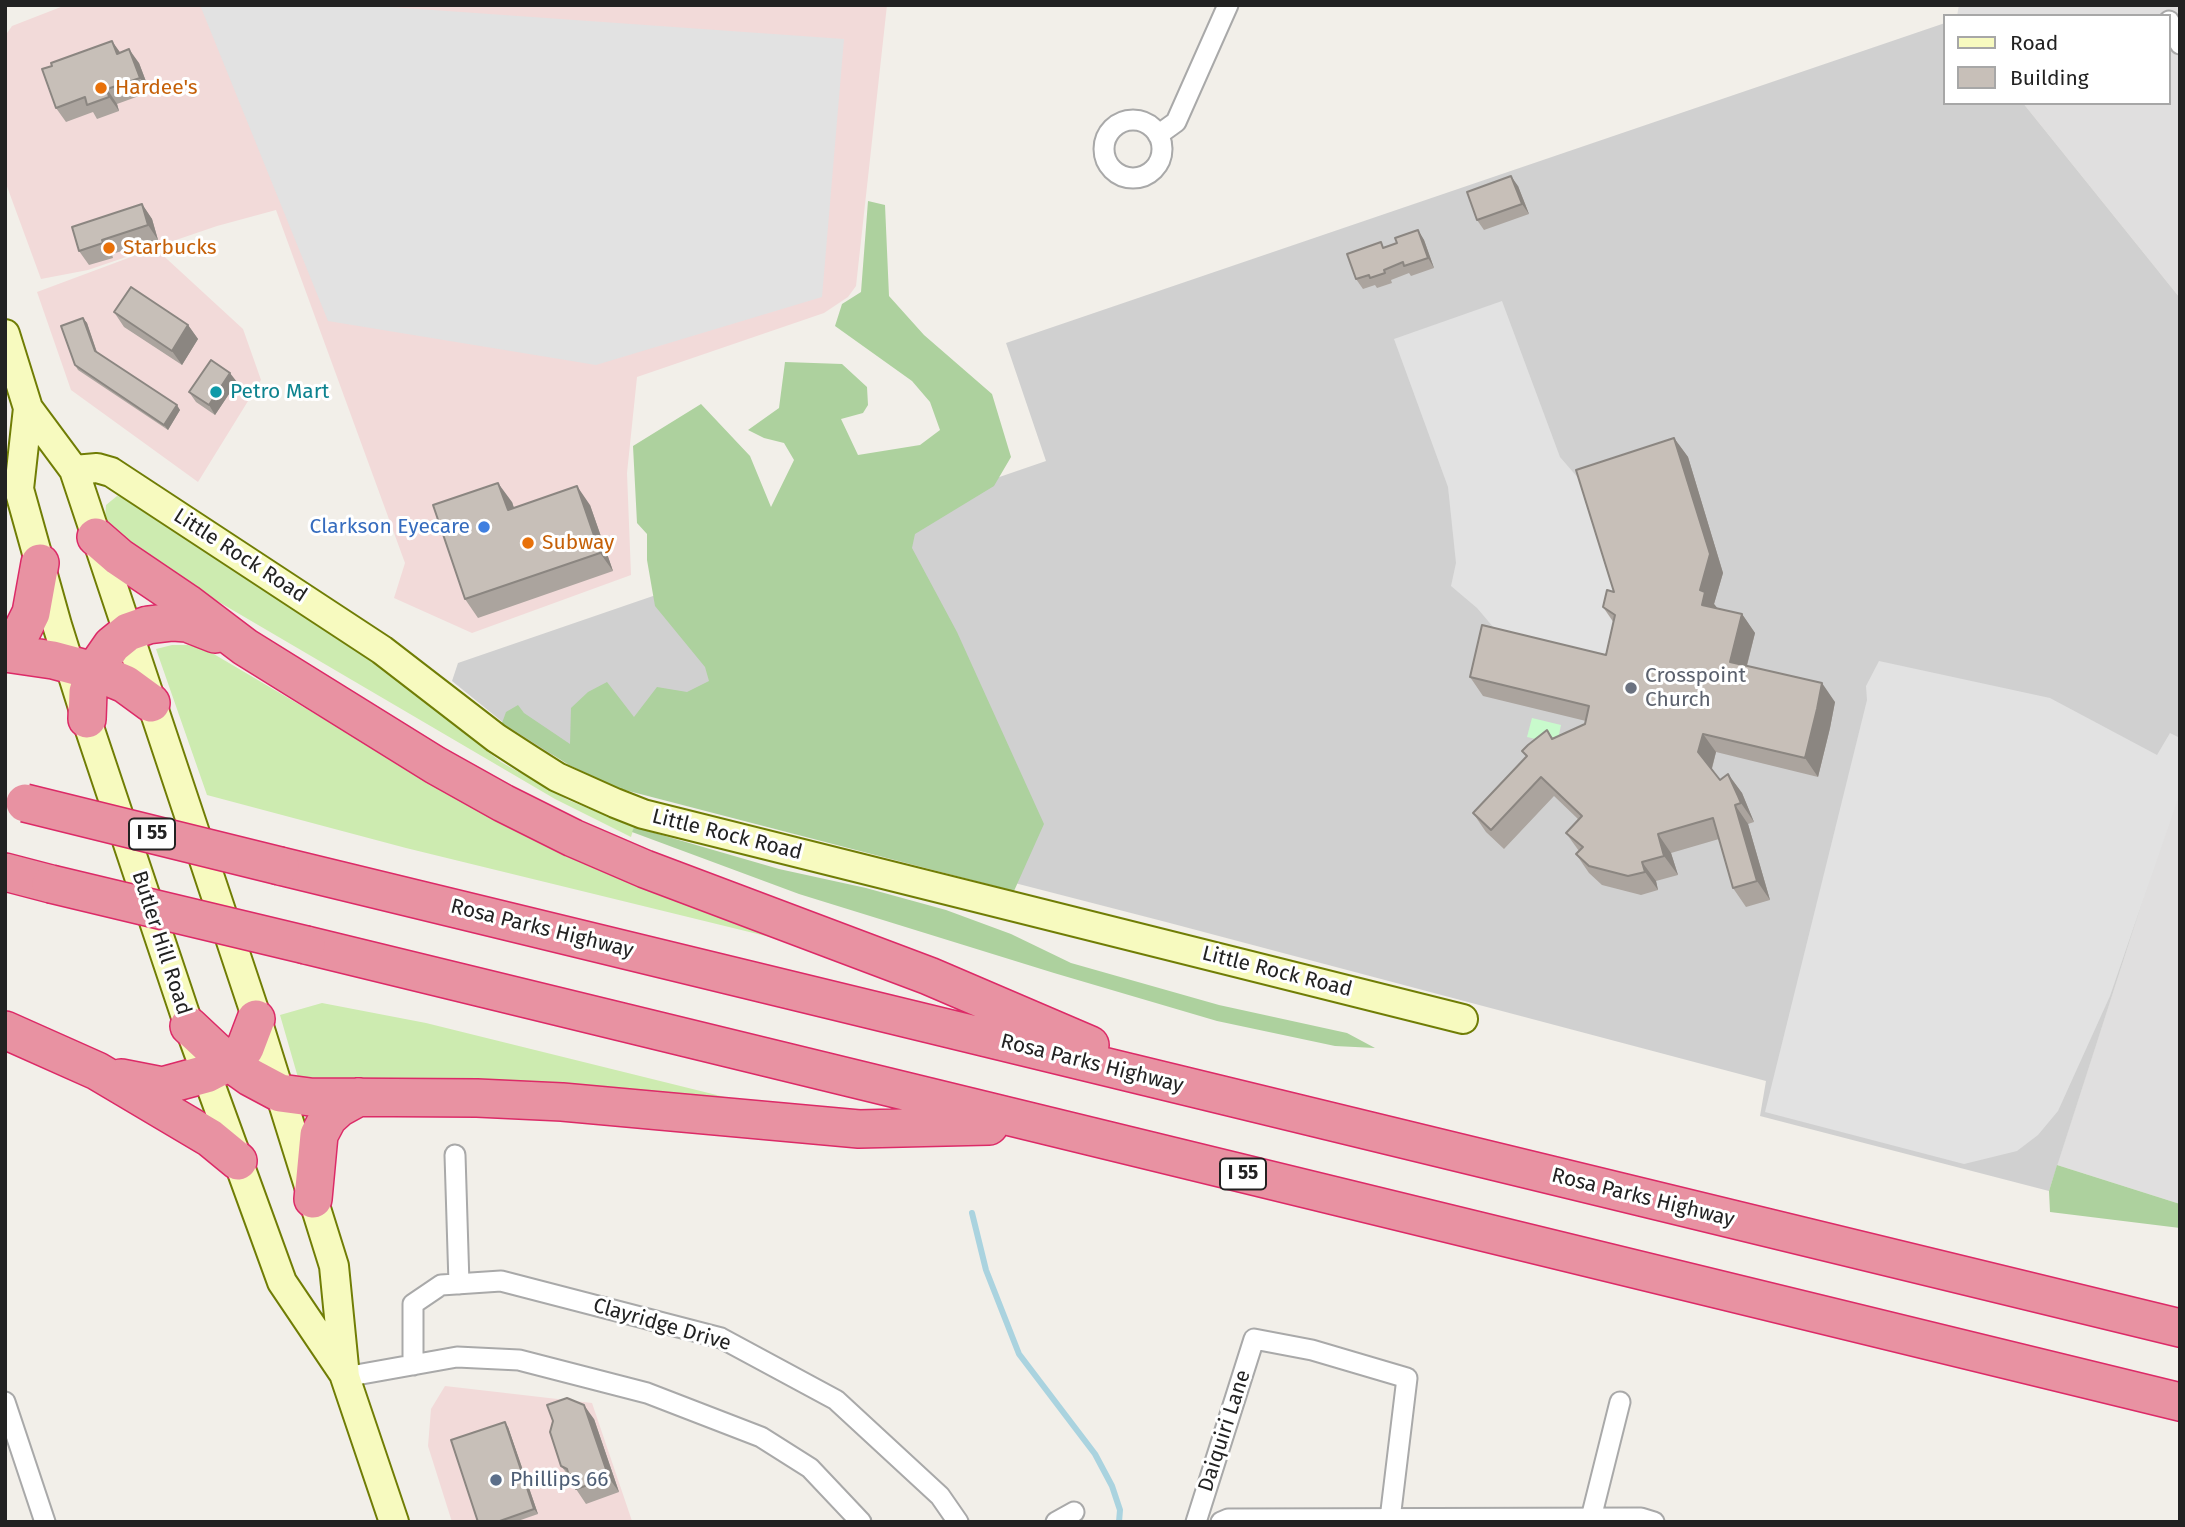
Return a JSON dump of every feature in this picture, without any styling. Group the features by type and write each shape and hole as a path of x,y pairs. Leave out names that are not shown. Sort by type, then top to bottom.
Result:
{"highway":[{"path":"96,537 119,557 245,647 435,765 573,838 645,869 929,976 1188,1087"},
{"path":"5,644 22,631 31,613 40,564"},
{"path":"81,667 128,632 159,623 180,622 245,647"},
{"path":"5,653 81,667 125,684 151,703"},
{"path":"81,667 88,692 87,719"},
{"name":"Rosa Parks Highway","path":"15,801 2180,1328"},
{"name":"I 55","path":"5,872 2180,1402"},
{"path":"97,1071 162,1086 218,1068 245,1048 256,1018"},
{"path":"189,1026 218,1068 250,1077 280,1093 310,1097 477,1098 562,1102 859,1129 1036,1124"},
{"path":"5,1030 97,1071 210,1138 238,1161"},
{"path":"313,1199 319,1135 328,1118 339,1108 359,1097"}],"street":[{"path":"1158,135 1176,122 1228,5"},
{"path":"2171,25 2180,44"},
{"path":"5,334 28,408 74,470 256,1018 334,1266 345,1377 394,1522"},
{"path":"28,408 19,489 40,564 81,667"},
{"name":"Little Rock Road","path":"74,470 97,468 111,472 382,650 530,760 557,777 615,803 643,814 1463,1019"},
{"name":"Butler Hill Road","path":"87,719 189,1026"},
{"path":"218,1068 238,1161 282,1282 345,1377"},
{"path":"455,1155 459,1284"},
{"name":"Clayridge Drive","path":"413,1365 413,1304 441,1285 500,1281 721,1338 836,1400 940,1496 958,1522"},
{"name":"Daiquiri Lane","path":"1196,1522 1254,1339 1312,1350 1408,1378 1390,1519"},
{"path":"345,1377 457,1357 519,1360 673,1401 761,1437 810,1468 861,1522"},
{"path":"5,1402 45,1522"},
{"path":"1591,1518 1620,1402"},
{"path":"1056,1522 1073,1512"},
{"path":"1221,1522 1591,1518 1641,1518 1654,1522"}],"shaded area":[{"path":"66,5 887,5 856,286 848,297 824,313 637,377 627,473 631,575 472,633 394,598 405,563 276,210 217,226 88,270 41,279 5,181 5,36 12,26"},
{"path":"200,5 362,5 844,39 822,297 596,365 328,321"},
{"path":"1959,5 2180,5 2180,298 2025,105 2171,105 2171,14 1957,14"},
{"path":"1944,23 1944,105 2025,105 2180,298 2180,785 2049,1191 1760,1116 1766,1081 619,781 548,753 510,728 452,681 458,663 1046,461 1006,343"},
{"path":"155,248 243,329 261,380 198,482 71,390 37,292"},
{"path":"1502,301 1560,457 1579,479 1621,611 1608,663 1494,628 1477,608 1451,586 1456,563 1448,487 1394,339"},
{"path":"1879,661 2050,698 2157,755 2170,733 2180,738 2180,793 2110,996 2058,1111 2038,1135 2017,1151 1964,1164 1765,1112 1867,700 1866,686"},
{"path":"2180,785 2180,1204 2057,1165"},
{"path":"445,1386 592,1403 632,1521 452,1522 428,1446 431,1409"}],"green space":[{"path":"868,201 885,205 889,296 924,335 992,394 1011,457 994,486 915,534 912,548 957,632 1044,824 1014,891 617,788 569,765 502,723 506,712 518,705 524,713 570,744 571,708 588,692 607,682 634,717 657,687 687,692 709,681 705,667 655,606 647,560 647,534 637,523 633,446 701,404 750,456 771,507 794,460 784,443 748,430 779,408 785,362 842,364 867,387 868,405 863,413 841,419 858,455 920,445 940,430 930,402 912,381 835,326 842,304 861,292"},
{"path":"117,496 128,499 366,656 501,762 568,800 634,827 631,837 555,799 137,554 111,535 105,519 106,505"},
{"path":"188,645 207,650 383,754 778,939 406,848 207,795 156,649"},
{"path":"1532,718 1561,725 1557,744 1527,737"},
{"path":"634,827 779,869 866,888 946,910 1011,934 1071,963 1219,1005 1347,1033 1375,1048 1335,1046 1217,1021 1054,973 799,894 632,832"},
{"path":"322,1003 426,1023 753,1104 299,1081 280,1015"},
{"path":"2057,1165 2180,1204 2180,1228 2050,1212 2049,1191"}],"building":[{"name":"Hardee's","path":"112,41 117,54 129,49 140,78 107,89 109,97 87,105 85,97 56,108 42,69 52,66 51,63"},
{"path":"1511,176 1522,204 1477,220 1467,192"},
{"path":"142,204 148,225 102,240 103,243 79,251 72,227"},
{"path":"1418,230 1428,258 1404,266 1403,262 1384,270 1385,273 1356,279 1347,254 1381,242 1383,248 1397,243 1395,238"},
{"name":"Petro Mart","path":"131,287 188,325 172,351 114,312"},
{"name":"Petro Mart","path":"83,318 95,351 177,405 164,425 75,365 61,326"},
{"path":"211,360 230,373 209,405 189,392"},
{"name":"Crosspoint Church","path":"1674,438 1710,554 1700,590 1705,592 1702,605 1742,614 1730,662 1822,683 1805,758 1703,734 1698,752 1720,780 1728,774 1741,803 1735,805 1757,881 1733,888 1713,818 1658,834 1664,856 1642,862 1645,872 1628,876 1589,866 1576,854 1583,847 1566,833 1582,816 1541,777 1491,830 1473,813 1527,756 1522,751 1528,745 1547,730 1552,739 1585,724 1589,706 1470,677 1482,625 1606,655 1615,615 1603,607 1607,590 1614,592 1576,470"},
{"path":"498,483 508,510 577,486 600,553 465,599 433,505"},
{"path":"567,1398 584,1405 609,1478 576,1489 571,1474 561,1466 550,1432 553,1421 547,1405"},
{"name":"Phillips 66","path":"505,1422 534,1509 497,1522 478,1522 451,1440"}],"waterway":[{"path":"972,1213 986,1270 1019,1354 1095,1454 1112,1486 1120,1510 1119,1522"}],"place":[{"name":"Hardee's","path":"101,88"},
{"name":"Starbucks","path":"109,248"},
{"name":"Petro Mart","path":"216,392"},
{"name":"Clarkson Eyecare","path":"484,527"},
{"name":"Subway","path":"528,543"},
{"name":"Crosspoint Church","path":"1631,688"},
{"name":"Phillips 66","path":"496,1480"}]}
